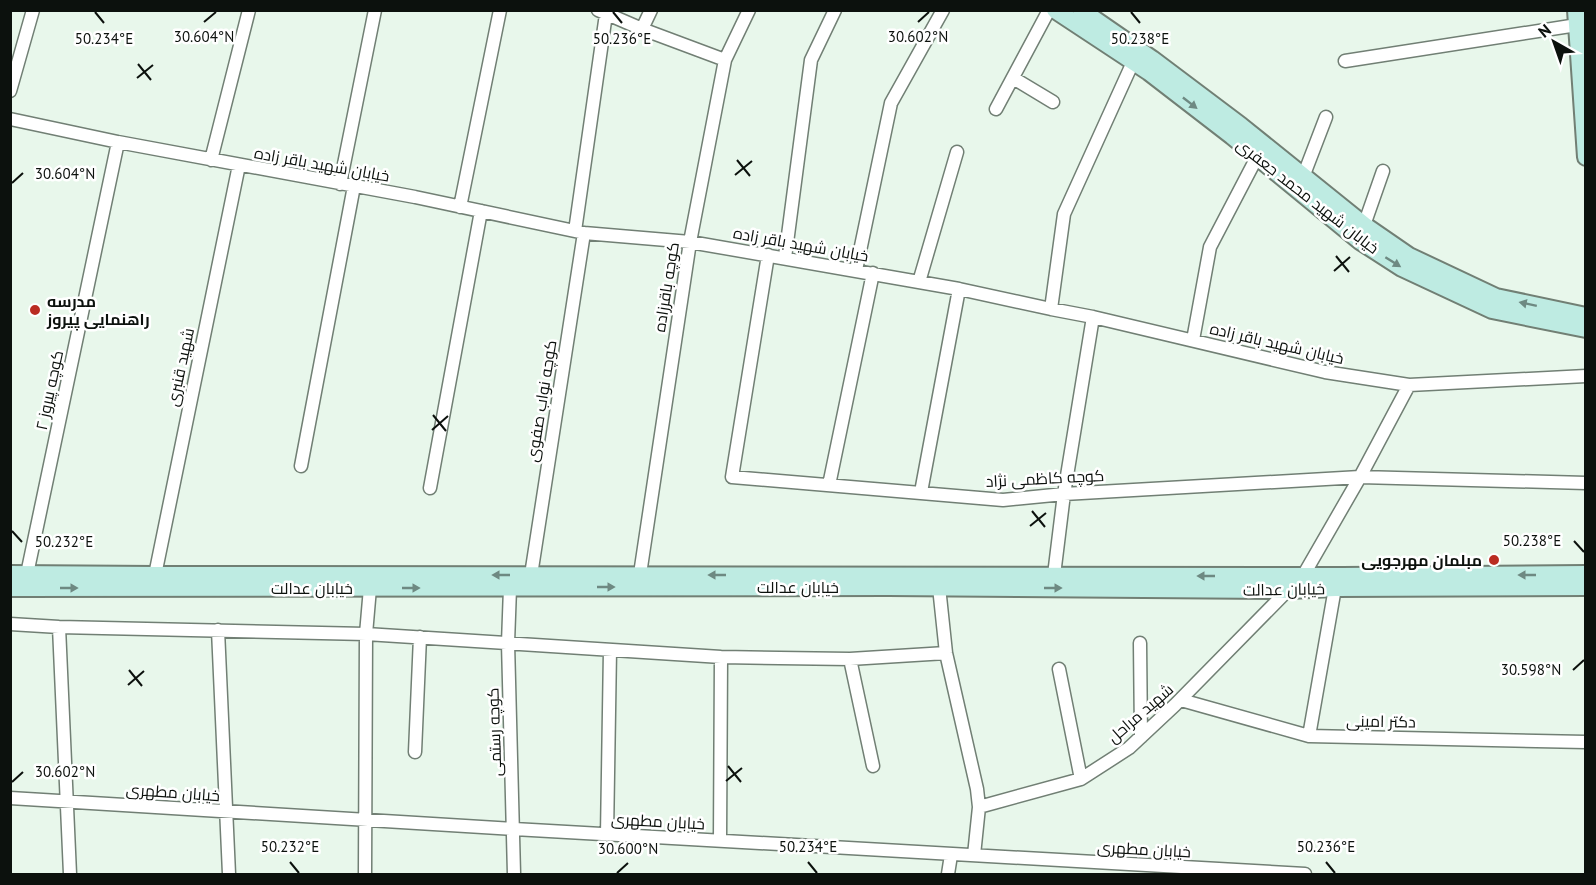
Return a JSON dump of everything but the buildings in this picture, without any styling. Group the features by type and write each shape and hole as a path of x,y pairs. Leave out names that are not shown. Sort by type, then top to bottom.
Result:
{"main road":[{"name":"خیابان شهید محمد جعفری","path":"1055,10 1149,72 1257,157 1362,233 1496,297 1586,316"},
{"name":"خیابان شهید محمد جعفری","path":"1081,10 1144,53 1241,126 1303,177 1402,268 1492,310 1586,330"},
{"path":"1576,18 1586,157"},
{"name":"خیابان عدالت","path":"19,574 1303,576 1586,574"},
{"name":"خیابان عدالت","path":"10,588 939,587 1288,590 1586,588"}],"street":[{"path":"10,92 33,10"},
{"path":"211,160 249,10"},
{"path":"340,183 375,10"},
{"path":"460,207 500,10"},
{"path":"642,29 651,10"},
{"name":"کوچه باقرزاده","path":"640,574 690,242 725,60 749,10"},
{"path":"785,258 811,60 835,10"},
{"path":"856,270 891,103 943,10"},
{"path":"996,109 1049,10"},
{"path":"602,12 725,60"},
{"name":"کوچه نواب صفوی","path":"531,575 579,232 602,12"},
{"path":"1346,61 1576,18"},
{"path":"1051,309 1064,214 1133,62"},
{"path":"1013,78 1053,102"},
{"path":"1303,177 1326,117"},
{"name":"خیابان شهید باقر زاده","path":"10,119 579,232 690,242 959,289 1093,317 1325,372 1409,385 1586,376"},
{"name":"کوچه پیروز ۲","path":"19,574 118,142"},
{"path":"919,282 957,152"},
{"path":"1193,340 1210,247 1257,157"},
{"name":"شهید قنبری","path":"154,575 239,165"},
{"path":"1362,233 1383,171"},
{"path":"301,466 354,186"},
{"path":"430,488 481,211"},
{"name":"کوچه کاظمی نژاد","path":"768,255 732,477 1003,500 1064,494 1360,477 1586,483"},
{"path":"828,485 873,273"},
{"path":"921,492 959,289"},
{"path":"1054,575 1064,494 1093,317"},
{"path":"1303,576 1409,385"},
{"path":"939,587 946,653 977,789 979,807 974,855"},
{"path":"365,874 366,634 370,588"},
{"name":"کوچه رستمی","path":"510,588 508,643 514,874"},
{"path":"1309,736 1335,588"},
{"name":"شهید مراحل","path":"979,807 1081,779 1129,748 1181,700 1288,590"},
{"path":"10,624 366,634 722,657 850,659 946,653"},
{"path":"59,627 70,874"},
{"path":"218,630 229,874"},
{"path":"415,752 420,637"},
{"path":"1140,643 1141,737"},
{"path":"607,835 610,650"},
{"path":"720,842 722,657"},
{"path":"850,659 873,766"},
{"path":"1059,669 1081,779"},
{"name":"دکتر امینی","path":"1181,700 1309,736 1586,742"},
{"name":"خیابان مطهری","path":"10,798 514,830 1253,873 1305,874"},
{"path":"948,874 951,855"}],"place":[{"name":"مدرسه راهنمایی پیروز","path":"35,310"},
{"name":"مبلمان مهرجویی","path":"1494,560"}]}
